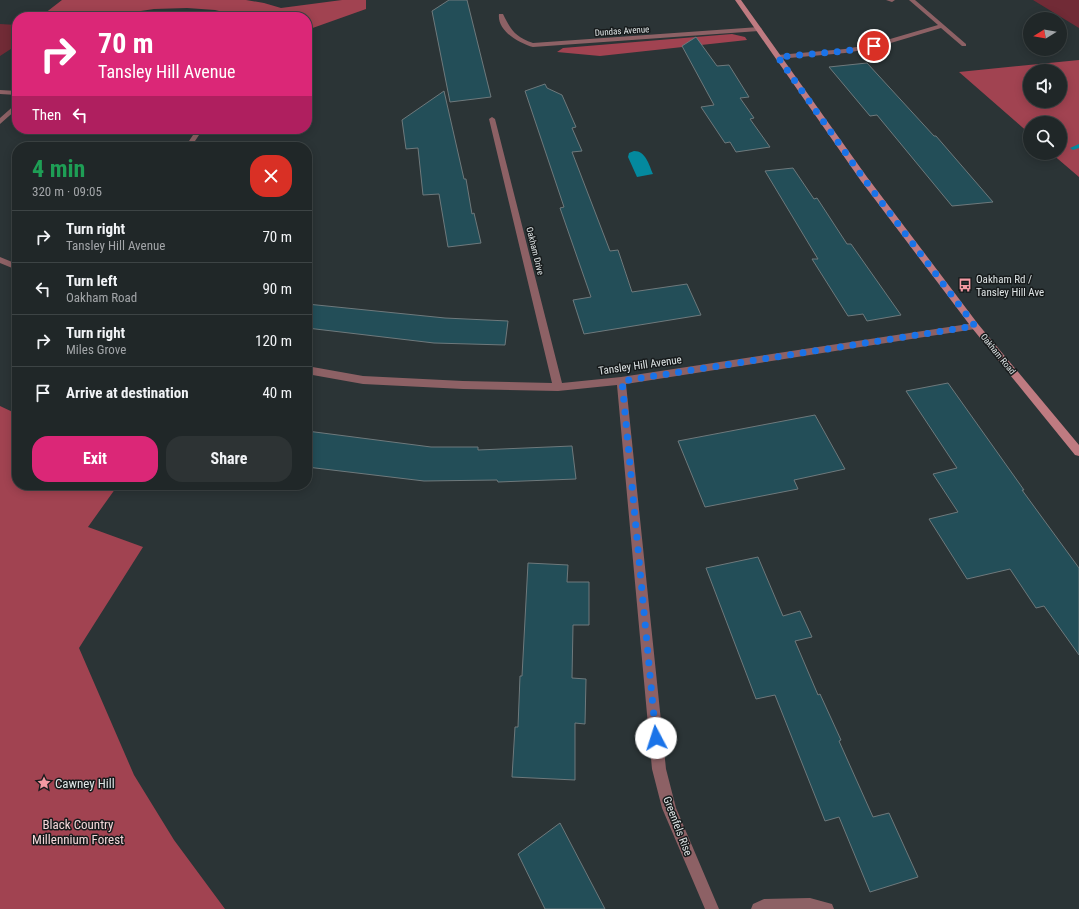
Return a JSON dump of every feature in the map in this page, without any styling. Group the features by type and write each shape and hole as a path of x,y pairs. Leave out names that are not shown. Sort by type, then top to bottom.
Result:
{"street":[{"name":"Oakham Road","path":"738,0 864,179 975,326 1079,452"},
{"path":"912,0 964,45"},
{"name":"Dundas Avenue","path":"501,15 504,25 511,36 533,45 759,30"},
{"path":"778,57 845,51 874,46 941,26"},
{"path":"0,92 12,93"},
{"path":"0,122 12,110"},
{"name":"Oakham Drive","path":"492,119 558,387"},
{"path":"0,260 12,265"},
{"name":"Tansley Hill Avenue","path":"312,371 363,380 463,385 558,387 622,381 975,326"},
{"name":"Greenfels Rise","path":"622,381 659,769 669,808 712,909"},
{"path":"758,909 764,906 810,905 827,909"}],"shaded area":[{"path":"1033,0 1079,0 1079,28 1067,21 1067,12 1053,12"},
{"path":"0,24 12,25 12,48 0,56"}],"green space":[{"path":"62,0 246,0 281,8 342,0 366,0 366,9 312,28 312,12 223,12 187,8 154,9 134,12 46,12"},
{"path":"732,34 745,37 747,40 600,56 557,52 563,48"},
{"path":"1079,60 1079,177 1059,160 1067,160 1067,116 1023,116 1023,128 959,72 1023,66 1023,108 1067,108 1067,64 1039,64"},
{"name":"Black Country Millennium Forest","path":"0,406 12,412 12,490 114,490 88,527 143,547 79,648 134,775 174,840 225,909 0,909"}],"water":[{"path":"634,151 641,153 644,156 653,174 637,177 628,157 629,153"}],"building":[{"path":"449,0 467,0 491,97 450,102 432,11"},
{"path":"696,37 717,66 729,65 749,97 740,98 754,118 750,119 770,147 736,152 730,142 725,143 701,107 714,105 682,46"},
{"path":"867,63 934,136 936,136 993,202 952,206 877,115 870,116 829,67"},
{"path":"545,84 547,88 562,95 576,127 572,128 582,151 572,152 610,251 618,250 632,292 687,284 701,315 584,334 573,300 591,297 560,208 564,207 525,91"},
{"path":"444,91 464,179 466,179 472,214 474,213 481,243 448,247 439,194 423,195 418,148 406,149 402,120"},
{"path":"793,168 814,199 817,198 847,244 851,244 901,315 867,321 863,314 848,316 812,259 818,259 765,171"},
{"path":"312,305 445,318 508,321 505,345 434,343 312,329"},
{"path":"948,383 1024,490 1022,490 1079,568 1079,655 1044,606 1036,608 1010,569 967,579 929,519 958,512 933,474 957,468 906,391"},
{"path":"815,415 845,469 794,480 798,489 705,507 678,441"},
{"path":"312,432 431,447 478,447 478,450 572,446 576,479 498,482 497,480 424,481 312,468"},
{"path":"758,557 783,616 800,611 812,637 795,641 818,695 820,694 841,740 839,741 873,817 889,813 918,877 870,892 839,817 825,821 775,695 756,699 706,568"},
{"path":"528,563 568,565 567,582 589,582 589,625 573,625 572,678 586,679 585,724 575,723 575,780 512,777 515,727 518,727 520,676 522,676"},
{"path":"560,823 605,909 545,909 518,854"}],"waterway":[{"path":"1073,148 1079,146"}],"place":[{"name":"Oakham Rd / Tansley Hill Ave","path":"965,285"},
{"name":"Cawney Hill","path":"44,783"}],"route":[{"path":"656,738 622,381 975,326 864,179 778,57 845,51 874,46"}]}
